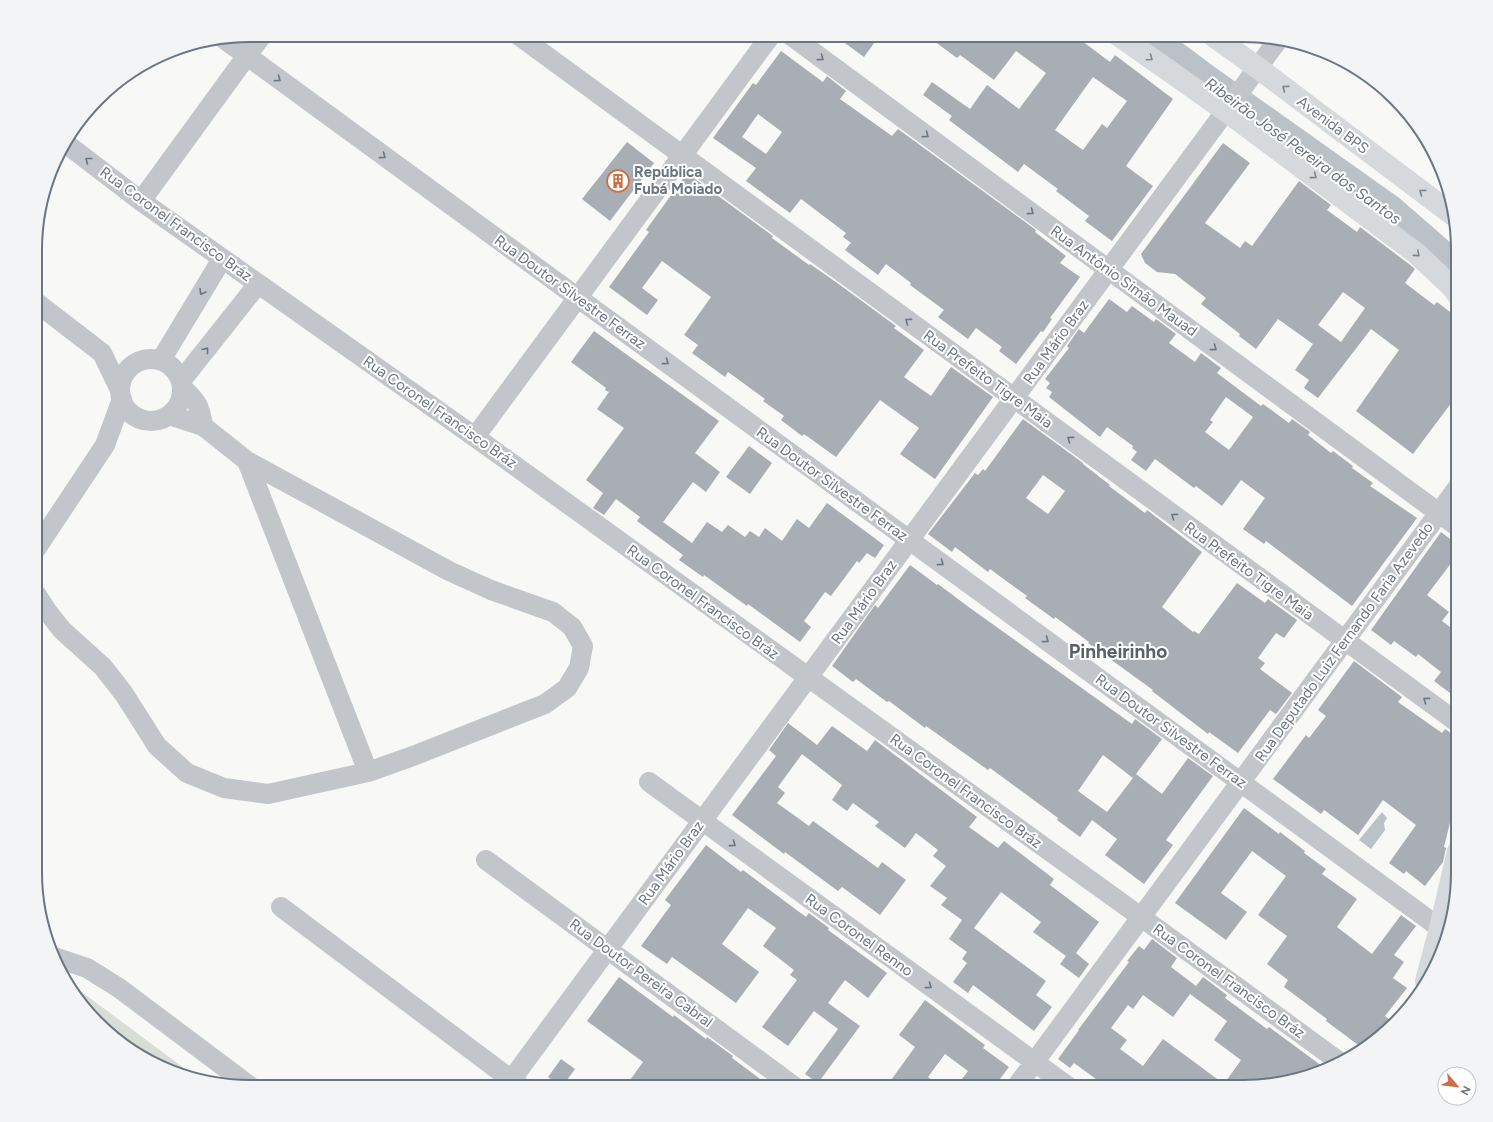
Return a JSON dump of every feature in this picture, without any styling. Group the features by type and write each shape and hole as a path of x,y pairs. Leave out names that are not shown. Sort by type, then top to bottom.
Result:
{"main road":[{"path":"1129,42 1229,106 1416,253 1451,286"},
{"name":"Avenida BPS","path":"1220,42 1255,72 1447,210"},
{"path":"1431,961 1451,881"}],"street":[{"path":"141,201 257,42"},
{"name":"Rua Prefeito Tigre Maia","path":"527,42 1451,718"},
{"path":"476,437 766,42"},
{"name":"Rua Antônio Simão Mauad","path":"800,42 1451,522"},
{"name":"Rua Doutor Silvestre Ferraz","path":"229,43 1440,928"},
{"name":"Rua Mário Braz","path":"516,1080 608,949 1275,45"},
{"name":"Rua Coronel Francisco Bráz","path":"70,146 141,201 476,437 1335,1059"},
{"path":"161,360 222,259"},
{"path":"42,307 102,353 126,408 132,415 151,421 160,420 177,408 181,399 182,385 258,284"},
{"path":"102,353 119,354 141,360"},
{"path":"42,536 61,514 104,446 121,394 123,377 130,367 141,360 151,358 170,364 177,371 182,385 195,400 201,410 203,426"},
{"path":"42,603 62,630 103,667 124,694 157,746 187,773 224,788 268,794 368,772 414,756 545,704 567,688 579,668 583,646 572,627 553,612 491,590 449,571 247,461 203,426 169,415"},
{"path":"104,446 141,419"},
{"path":"247,461 368,772"},
{"name":"Rua Deputado Luiz Fernando Faria Azevedo","path":"1021,1080 1451,497"},
{"name":"Rua Coronel Renno","path":"649,782 1059,1080"},
{"name":"Rua Doutor Pereira Cabral","path":"486,860 786,1080"},
{"path":"281,907 508,1080"},
{"path":"61,959 87,968 119,988 241,1080"}],"shaded area":[{"path":"1382,812 1387,818 1384,823 1385,830 1371,849 1359,840"},
{"path":"78,989 187,1070 158,1059 123,1037 103,1019"}],"building":[{"path":"844,42 875,42 864,57"},
{"path":"935,42 1083,42 1110,62 1115,55 1173,99 1126,166 1153,186 1112,241 1085,221 1089,216 1056,191 1058,189 1024,164 1018,172 949,120 952,116 923,95 932,82 970,109 987,85 1019,109 1046,73 1016,51 994,80 960,55 957,58","holes":["1093,77 1127,101 1107,128 1102,124 1083,150 1055,130"]},
{"path":"781,51 823,82 827,76 846,91 840,99 892,136 898,129 1036,230 1035,232 1066,256 1060,263 1080,277 1050,318 1052,319 1043,332 1041,331 1016,364 999,351 1002,347 976,328 968,339 938,317 944,310 910,285 911,283 886,264 878,275 845,250 851,243 843,237 846,233 801,199 790,213 746,181 756,168 713,138 753,83 756,85","holes":["758,114 782,132 766,154 742,137"]},
{"name":"República Fubá Moiado","path":"627,142 654,163 610,221 582,199"},
{"path":"1223,143 1250,163 1205,223 1240,248 1245,241 1252,246 1299,181 1331,205 1327,210 1357,232 1360,227 1415,269 1405,283 1434,305 1437,302 1451,313 1451,403 1413,454 1356,411 1399,350 1371,329 1318,398 1304,388 1309,380 1295,370 1313,344 1278,319 1256,349 1239,336 1240,334 1201,304 1206,298 1175,274 1157,272 1145,263 1141,254","holes":["1343,292 1365,308 1341,342 1318,325"]},
{"path":"687,173 773,236 772,238 896,326 894,328 924,350 904,377 931,396 951,367 993,397 935,479 900,454 919,428 880,400 836,457 804,434 802,436 781,420 784,416 763,401 765,399 728,372 725,377 692,353 698,345 684,335 711,297 662,261 642,288 658,300 647,315 609,287 649,232 646,230"},
{"path":"1109,299 1127,312 1132,306 1154,322 1156,319 1176,334 1169,343 1195,362 1201,353 1221,368 1217,373 1261,406 1263,404 1289,423 1292,419 1310,432 1308,435 1331,453 1333,451 1353,466 1352,468 1373,483 1370,486 1417,518 1352,606 1266,541 1264,544 1243,529 1265,498 1241,480 1222,506 1196,486 1194,488 1155,459 1146,471 1131,460 1137,452 1132,448 1133,446 1107,427 1100,437 1049,397 1052,392 1046,388 1050,383 1045,379 1069,348 1067,346 1079,329 1084,333","holes":["1226,397 1253,417 1229,450 1205,432 1213,422 1210,420"]},
{"path":"594,331 719,421 695,453 720,472 706,492 693,482 663,522 692,543 707,522 722,532 728,525 745,537 750,531 759,537 765,528 782,541 797,519 809,528 827,503 884,545 875,558 867,553 859,563 857,561 831,596 825,592 804,621 811,627 800,642 748,604 747,606 704,575 703,577 679,560 683,555 637,521 640,517 616,499 604,515 593,508 603,493 586,480 624,428 597,409 609,392 605,390 606,388 571,362"},
{"path":"1023,419 1083,463 1110,485 1109,486 1145,513 1147,510 1202,552 1162,607 1193,632 1194,631 1199,634 1237,583 1265,603 1268,599 1297,620 1284,638 1276,633 1258,658 1265,663 1260,669 1292,693 1276,714 1270,710 1238,753 1209,732 1208,734 1152,691 1153,690 1088,643 1089,642 1055,617 1054,619 1025,598 1027,596 990,569 988,572 955,547 952,552 928,534 975,473 978,475 983,469 985,471","holes":["1043,475 1065,491 1048,514 1026,498"]},
{"path":"749,446 772,463 750,494 726,477"},
{"path":"1441,532 1451,540 1451,563 1427,595 1449,612 1442,621 1451,628 1451,694 1434,681 1441,672 1418,654 1416,657 1394,641 1391,645 1371,630"},
{"path":"910,565 1132,724 1135,719 1162,739 1136,774 1162,794 1188,758 1213,776 1166,840 1173,845 1144,884 1105,855 1117,839 1092,820 1080,837 1057,820 1058,818 990,768 988,770 926,726 925,728 889,701 887,702 856,679 853,682 832,666 875,605 878,608","holes":["1103,755 1133,778 1107,812 1078,791"]},
{"path":"1354,661 1402,697 1398,702 1442,733 1445,729 1451,733 1451,818 1444,847 1446,848 1443,862 1425,886 1406,871 1404,874 1389,863 1416,825 1383,800 1358,835 1324,810 1321,814 1273,779 1306,735 1309,738 1326,716 1318,710"},
{"path":"788,723 817,745 832,726 867,751 875,740 977,817 969,827 998,848 1004,841 1054,879 1050,885 1099,922 1076,953 1089,964 1079,978 1060,964 1066,956 1033,932 1041,922 1001,892 974,928 1046,981 1036,995 1052,1007 1034,1031 973,985 968,993 953,982 967,963 962,959 967,952 949,939 962,920 941,905 947,898 930,886 946,866 933,856 938,850 916,833 905,848 875,826 879,822 853,803 847,811 832,800 842,785 802,754 778,787 785,793 777,803 809,826 813,821 878,868 882,862 906,880 880,915 842,887 838,891 785,852 784,854 732,815 776,756 769,750"},
{"path":"1244,808 1305,851 1304,853 1326,869 1322,874 1357,899 1337,927 1372,954 1401,915 1416,926 1394,955 1404,962 1393,978 1407,988 1385,1016 1390,1019 1359,1045 1326,1021 1327,1019 1284,987 1288,980 1267,964 1287,936 1258,915 1286,876 1252,851 1221,893 1247,912 1226,940 1175,903"},
{"path":"706,845 741,872 743,870 806,917 809,913 829,928 828,930 887,973 868,998 845,980 828,1003 860,1026 820,1080 814,1080 805,1074 838,1029 814,1011 788,1046 762,1027 797,980 790,975 794,970 763,946 776,928 748,908 722,944 759,972 736,1003 672,957 667,964 641,946 671,905 665,900"},
{"path":"1152,939 1177,958 1171,967 1196,986 1203,977 1227,995 1225,998 1267,1029 1269,1027 1321,1065 1284,1076 1257,1080 1227,1080 1241,1060 1214,1040 1227,1021 1190,994 1173,1017 1143,995 1133,1009 1128,1005 1111,1028 1127,1040 1120,1049 1143,1066 1163,1039 1219,1080 1097,1080 1074,1063 1070,1068 1058,1059 1139,946 1144,950"},
{"path":"619,977 673,1017 674,1015 706,1039 707,1037 762,1080 630,1080 643,1062 587,1021"},
{"path":"925,1000 985,1045 983,1048 1009,1067 999,1080 961,1080 968,1071 945,1054 928,1077 932,1080 891,1080 915,1047 899,1035"},
{"path":"561,1059 575,1069 567,1080 552,1080 548,1077"}],"waterway":[{"name":"Ribeirão José Pereira dos Santos","path":"1153,42 1389,211 1451,265"}],"place":[{"name":"República Fubá Moiado","path":"618,181"}],"district":[{"name":"Pinheirinho","path":"1118,651"}]}
